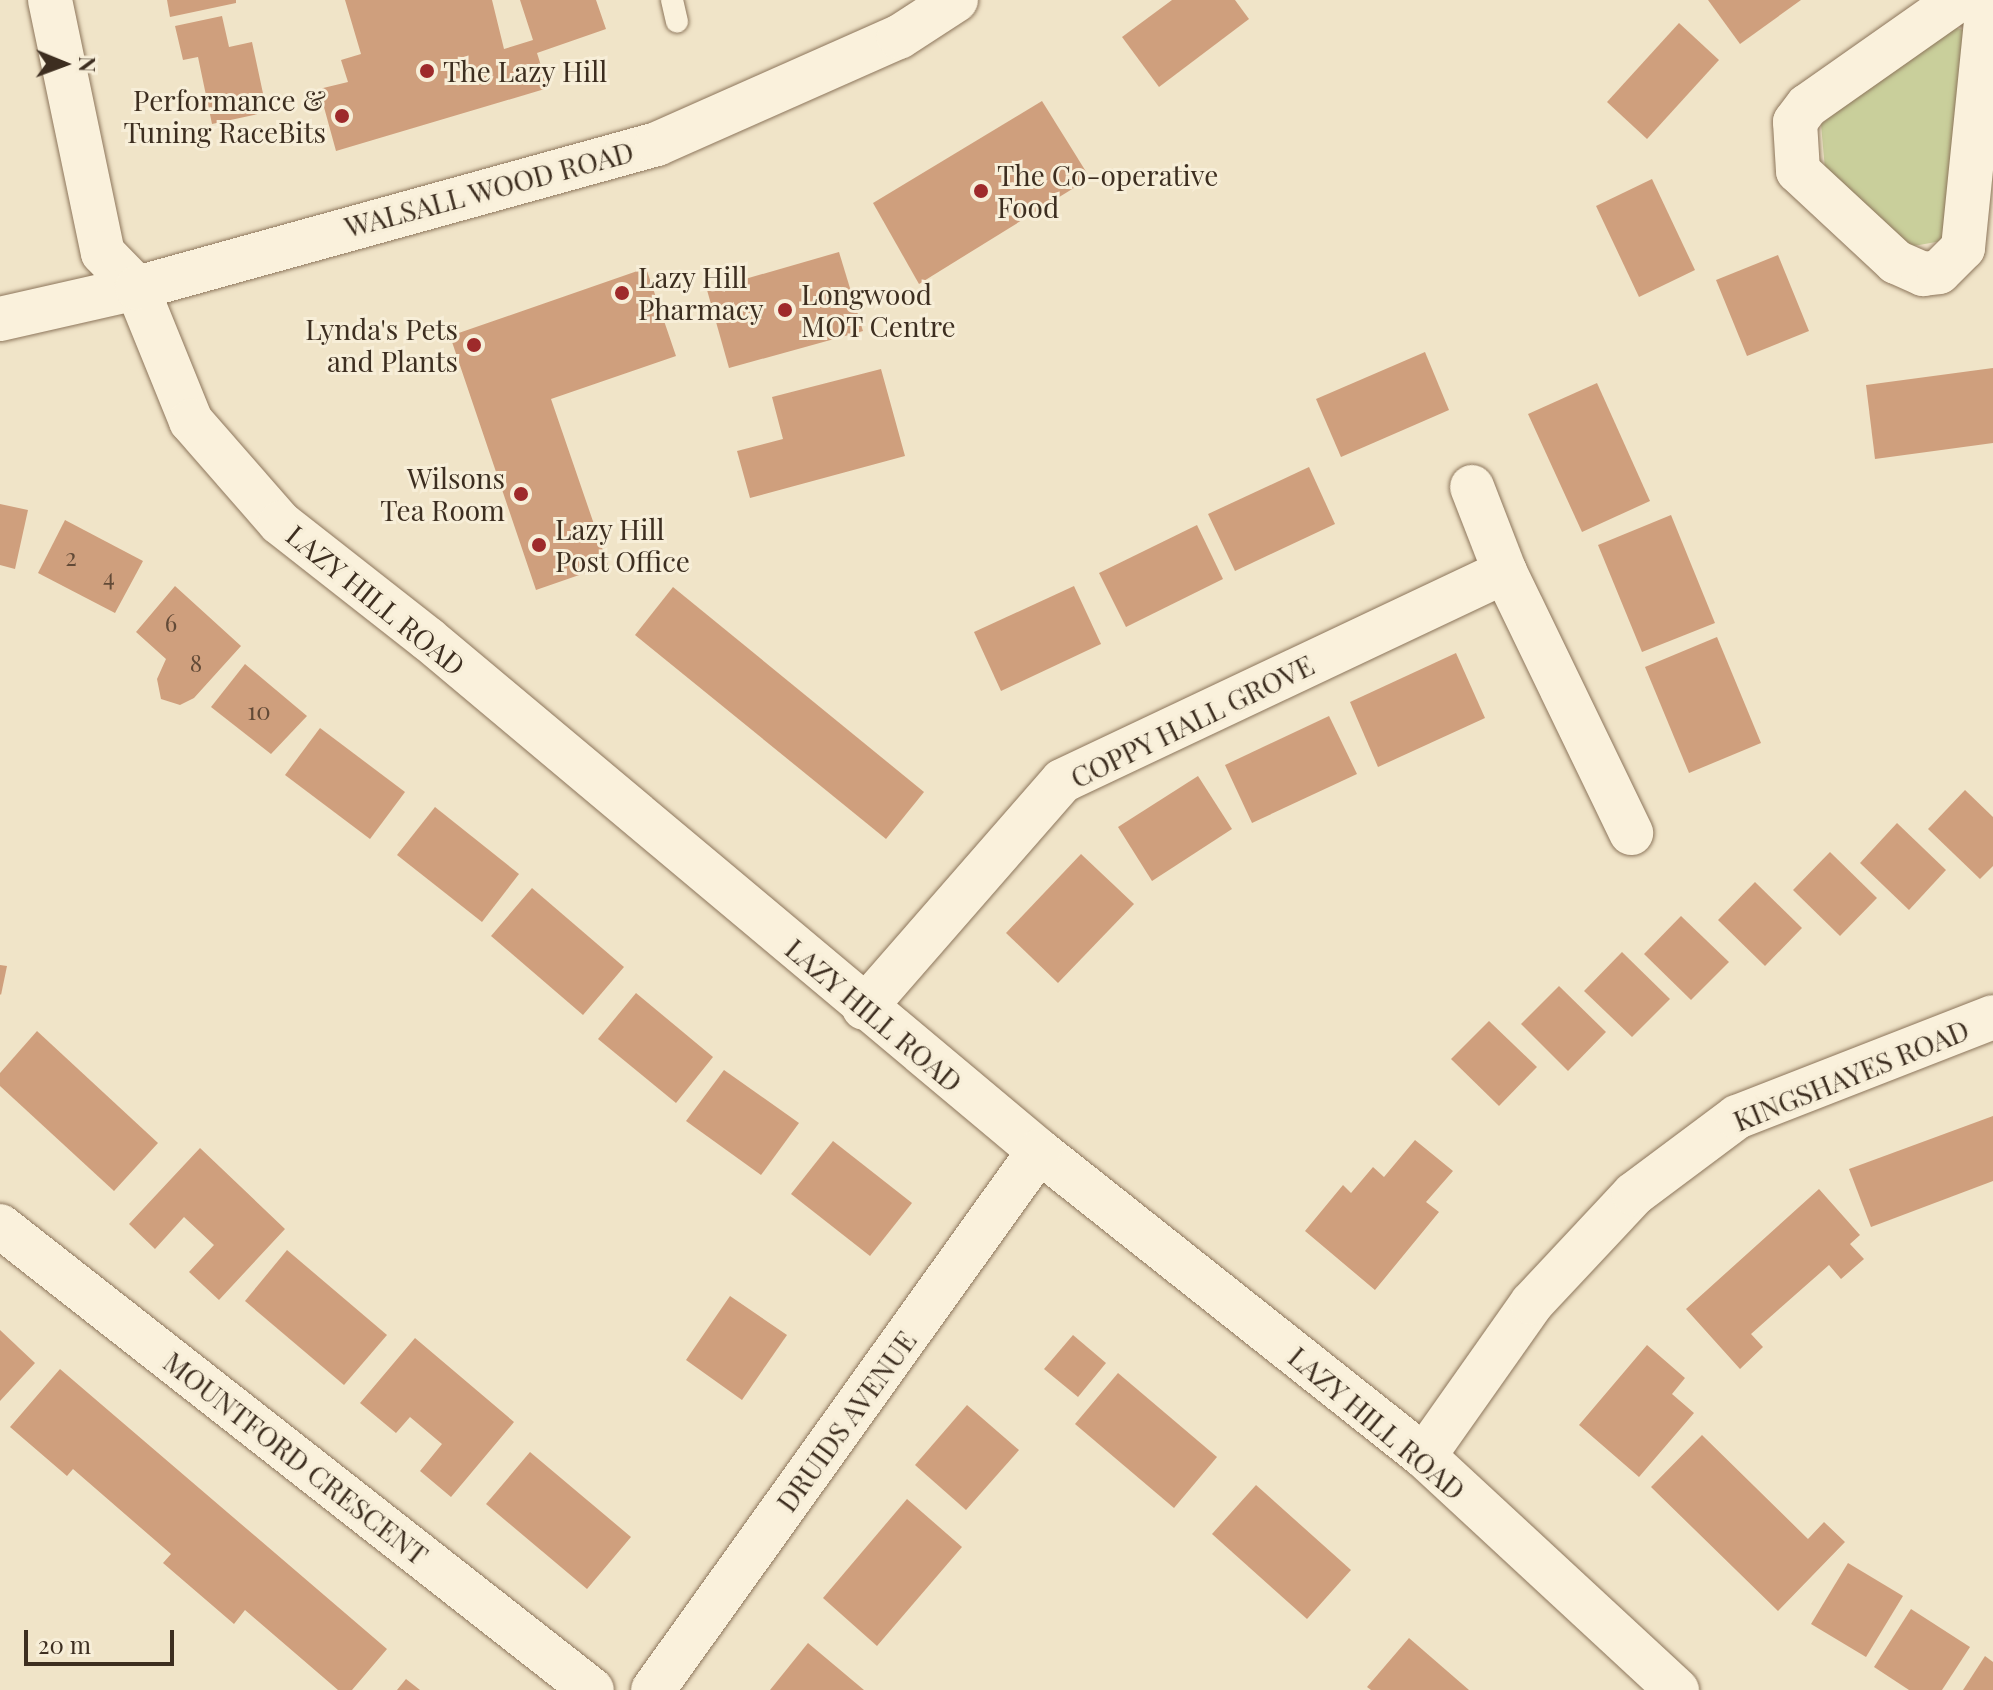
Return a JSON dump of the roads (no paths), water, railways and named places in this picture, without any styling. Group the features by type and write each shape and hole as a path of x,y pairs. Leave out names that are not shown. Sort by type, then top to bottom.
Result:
{"street":[{"path":"50,0 103,253 137,288"},
{"name":"WALSALL WOOD ROAD","path":"0,319 137,288 657,144 899,37 956,0"},
{"path":"1958,0 1807,106 1795,122 1798,171 1896,262 1923,274 1939,272 1963,248 1988,0"},
{"name":"LAZY HILL ROAD","path":"137,288 191,421 280,523 428,639 864,1008 1039,1151 1424,1456 1677,1690"},
{"path":"1472,487 1505,572 1631,833"},
{"name":"COPPY HALL GROVE","path":"864,1008 1062,781 1505,572"},
{"name":"KINGSHAYES ROAD","path":"1424,1456 1532,1303 1634,1194 1737,1117 1993,1017"},
{"name":"DRUIDS AVENUE","path":"653,1690 1039,1151"},
{"name":"MOUNTFORD CRESCENT","path":"0,1226 592,1690"}],"place":[{"name":"The Lazy Hill","path":"427,71"},
{"name":"Performance & Tuning RaceBits","path":"342,116"},
{"name":"The Co-operative Food","path":"981,191"},
{"name":"Lazy Hill Pharmacy","path":"622,293"},
{"name":"Longwood MOT Centre","path":"785,310"},
{"name":"Lynda's Pets and Plants","path":"474,345"},
{"name":"Wilsons Tea Room","path":"521,494"},
{"name":"Lazy Hill Post Office","path":"539,545"}]}
